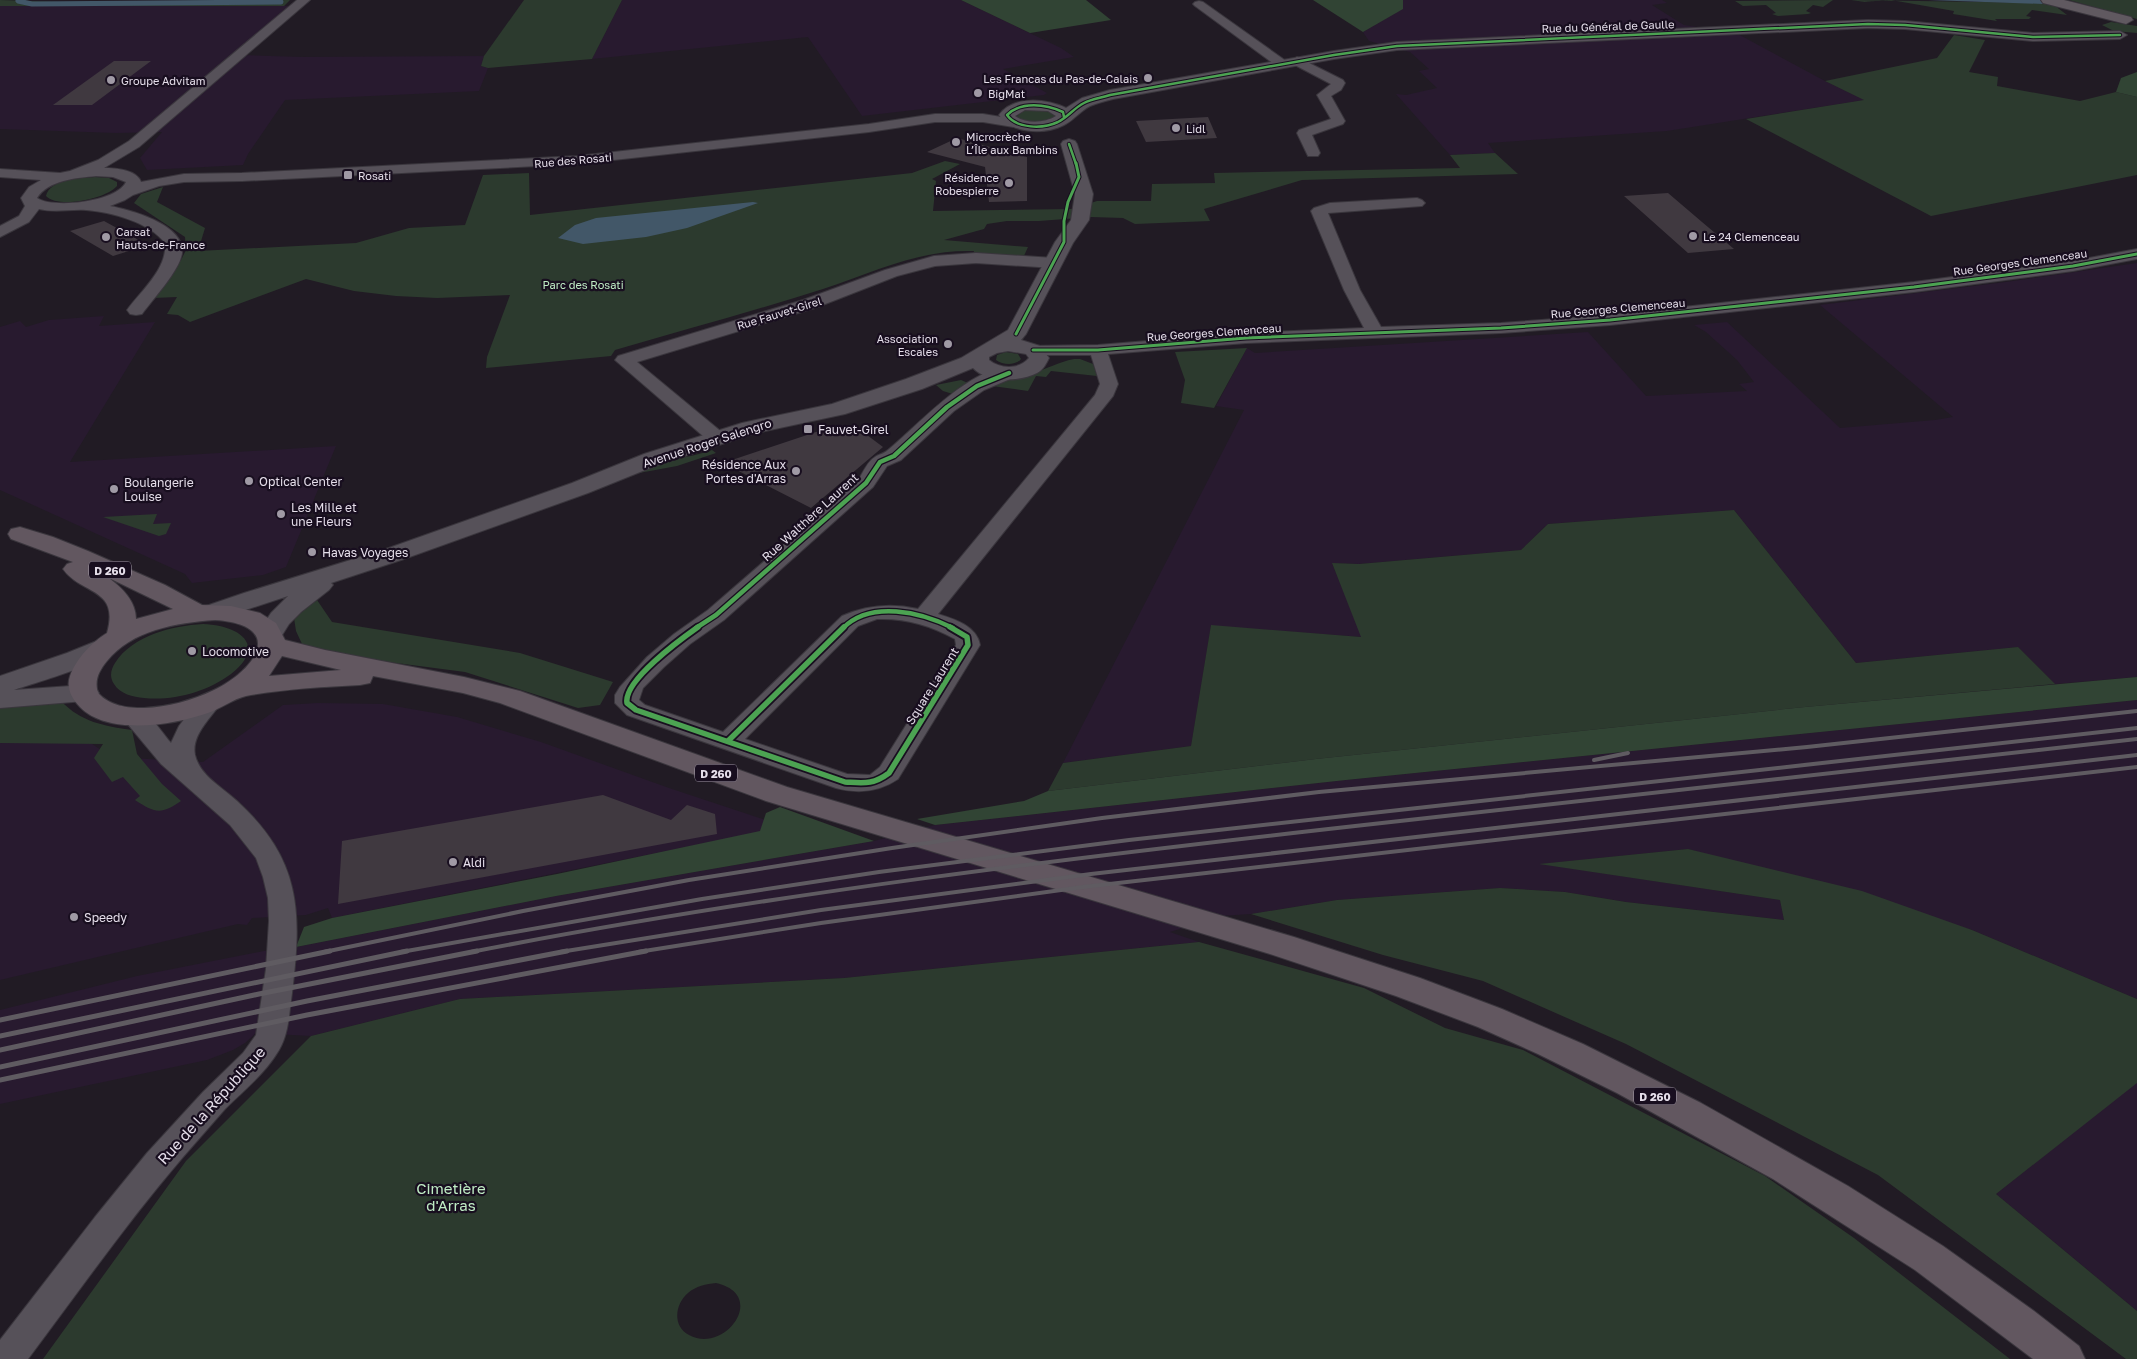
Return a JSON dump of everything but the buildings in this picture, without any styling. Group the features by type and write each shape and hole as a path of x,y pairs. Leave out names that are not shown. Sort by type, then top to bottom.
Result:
{"main road":[{"path":"2057,3 2083,14 2100,31 2131,31"},
{"path":"2057,3 2131,31"},
{"name":"D 260","path":"10,529 48,542 206,612"},
{"name":"D 260","path":"10,529 90,577 112,594 121,605 123,621 114,641"},
{"path":"206,612 248,618 263,626 271,639 270,655 264,665 250,680 209,703 173,713 133,716 116,714 102,709 91,702 84,694 83,678 88,666 114,641 160,621 206,612"},
{"name":"D 260","path":"271,639 323,659 427,677 512,698 675,759 821,808 1326,959 1448,1002 1529,1034 1614,1074 1819,1186 1921,1253 2039,1338 2064,1359"},
{"name":"D 260","path":"237,689 298,680 427,677"}],"street":[{"path":"31,199 35,188 97,166 134,144 304,0"},
{"path":"1199,4 1282,64"},
{"name":"Rue du Général de Gaulle","path":"1021,119 1037,106 1064,103 1098,94 1374,49 1424,44 1850,24 1900,25 2014,36 2059,37 2131,31"},
{"name":"Rue du Général de Gaulle","path":"2059,37 2078,33 2091,24"},
{"path":"1297,61 1338,83 1336,87 1324,95 1338,121 1304,133 1313,153"},
{"name":"Rue du Général de Gaulle","path":"1064,118 1075,107 1088,101 1160,85"},
{"path":"1005,373 982,367 978,361 987,350 1008,344 1028,349 1054,263 1064,242 1080,220 1084,194 1069,144 1070,135 1064,126 1063,112 1037,106"},
{"name":"Rue des Rosati","path":"72,175 102,172 168,176 564,156 866,124 920,115 1021,119"},
{"name":"Rue des Rosati","path":"80,206 105,201 157,182 184,178 251,177 572,161 869,128 941,117 1021,119"},
{"path":"1021,119 1050,124 1064,118"},
{"path":"1021,119 1050,131 1069,144"},
{"path":"132,215 122,203 125,193 134,182 126,174 122,164 134,144"},
{"path":"0,174 34,177 72,175"},
{"path":"0,184 21,187 27,190 31,199 32,209 28,215 0,232"},
{"path":"31,199 50,208 80,206 109,209 132,215 167,235 174,247 170,261 136,310"},
{"path":"1375,332 1352,290 1320,211 1330,208 1417,203"},
{"path":"0,241 37,219 80,206"},
{"name":"Rue Georges Clemenceau","path":"1028,349 1098,350 1231,339 1510,327 1653,316 1923,286 2088,263 2137,254"},
{"name":"Rue Fauvet-Girel","path":"717,438 624,360 809,304 891,273 934,261 976,258 1054,263"},
{"name":"Avenue Roger Salengro","path":"914,384 970,374 1027,370 1028,349"},
{"name":"Avenue Roger Salengro","path":"580,488 658,473 701,462 758,443 837,409 914,384 968,362 987,350"},
{"path":"924,616 1104,396 1109,384 1098,350"},
{"name":"Rue Walthère Laurent","path":"728,742 636,710 630,707 626,700 632,688 654,665 701,623 716,614 866,483 880,462 894,456 968,392 991,378 1005,373"},
{"name":"Avenue Roger Salengro","path":"206,612 335,574 580,488 652,459 717,438 764,424 837,409"},
{"name":"Avenue Roger Salengro","path":"271,639 289,607 335,574"},
{"name":"Square Laurent","path":"869,614 924,616 966,637 968,645 889,773 884,777 870,783 845,782 728,742 850,621 869,614"},
{"path":"0,685 77,659 114,641"},
{"path":"0,699 84,694"},
{"name":"Rue de la République","path":"192,775 182,753 182,746 185,738 209,703"},
{"name":"Rue de la République","path":"7,1359 144,1180 190,1126 252,1061 270,1039 283,914 276,878 270,860 258,841 220,800 167,755 149,729 133,716"}],"shaded area":[{"name":"BigMat","path":"622,0 961,0 1061,48 1074,57 1003,69 1047,93 1044,95 862,116 808,37 592,59"},
{"path":"1403,0 1662,0 1667,3 1652,5 1684,25 1736,33 1825,81 1865,100 1667,131 1488,143 1495,153 1450,155 1396,94 1406,95 1437,88 1419,71 1429,69 1410,52 1369,41 1363,32 1402,9"},
{"path":"0,6 298,6 239,55 302,57 484,56 481,66 488,68 479,91 285,100 248,154 243,165 147,170 140,158 162,132 116,133 0,129"},
{"path":"2137,263 2137,677 2055,684 2018,647 1856,663 1734,510 1548,524 1521,550 1359,564 1332,563 1362,637 1211,626 1191,746 1063,763 1244,410 1216,406 1247,348 1255,353 1588,332 1646,396 1747,391 1739,384 1754,382 1737,360 1706,332 1694,325 1727,322 1840,428 1935,420 1953,417 1820,305 2006,282"},
{"path":"104,316 99,326 155,322 70,462 336,446 286,567 263,575 192,583 185,574 0,490 0,327 20,321 26,327 49,320"},
{"path":"2137,700 2137,999 1972,930 1688,849 1542,864 1780,900 1784,920 1626,902 1565,892 1500,888 1337,900 1251,914 1220,916 1170,932 1199,942 844,978 460,999 311,1036 256,1033 245,1043 233,1050 207,1060 0,1104 0,1010 137,976 264,951 296,947 556,896 874,841 935,825 1346,780"},
{"path":"318,703 383,704 457,717 541,742 669,788 787,827 332,918 328,908 306,915 252,918 247,925 238,924 0,980 0,716 69,728 111,757 203,762 283,705"},
{"path":"2137,1083 2137,1311 1996,1194"}],"green space":[{"path":"0,0 60,2 290,0 284,6 0,6"},
{"path":"524,0 622,0 592,59 488,68 481,66 484,56"},
{"path":"961,0 1086,0 1111,20 1030,33"},
{"path":"1313,0 1403,0 1403,9 1363,32"},
{"path":"1833,0 1823,7 1813,5 1806,11 1811,13 1808,14 1778,16 1772,14 1776,13 1766,5 1743,6 1735,1"},
{"path":"1851,0 1886,1 1865,2"},
{"path":"2069,0 2137,0 2137,19"},
{"path":"1895,1 2049,3 2067,15 2032,10 2026,16 2031,17 2029,19 1995,19 1997,21 1953,14 1954,11"},
{"path":"2111,22 2137,26 2137,33 2114,31 2102,25"},
{"path":"1954,35 1985,40 1969,72 1998,77 1997,86 2080,101 2116,92 2137,97 2137,175 1931,216 1746,119 1864,100 1825,81 1937,58"},
{"path":"2137,72 2137,97 2116,92 2121,78"},
{"path":"1047,110 1055,116 1047,121 1036,123 1016,117 1023,111"},
{"name":"Parc des Rosati","path":"1495,153 1518,174 1302,180 1204,209 1210,221 1135,224 1123,218 1091,217 1039,221 1007,221 987,224 984,229 944,240 1028,247 1023,258 973,254 974,251 954,251 935,254 897,263 823,289 615,350 611,356 486,368 487,357 510,295 437,298 396,296 354,291 306,279 190,322 178,315 167,314 177,297 153,298 181,260 186,250 185,237 134,203 141,194 163,187 157,202 205,228 198,251 356,243 409,228 465,225 483,175 529,173 530,215 912,173 945,161 960,164 932,179 936,181 933,211 1073,209 1097,201 1151,201 1152,184 1215,183 1214,173 1460,168 1450,155"},
{"path":"95,177 109,178 117,182 117,186 103,195 82,201 61,202 46,196 53,186 67,180"},
{"path":"1247,348 1214,408 1181,403 1185,380 1175,352"},
{"path":"1006,352 1018,354 1021,359 1016,363 1009,364 996,360 997,355"},
{"path":"1074,359 1080,359 1093,364 1097,376 1051,371 1046,377 1036,376 1028,391 992,386 1028,375"},
{"path":"961,380 970,384 956,395 943,391 936,385"},
{"path":"712,450 716,453 677,466 639,473 636,469 693,456"},
{"path":"1734,510 1856,663 2018,647 2055,684 1805,707 1316,759 1048,791 1063,763 1191,746 1211,625 1361,637 1332,563 1359,564 1521,550 1548,524"},
{"path":"157,514 153,524 171,523 166,534 159,536 103,517"},
{"path":"317,600 332,622 520,653 613,682 600,705 578,708 465,672 358,658 321,650 302,644 296,631 294,618"},
{"path":"203,624 216,625 237,632 248,645 247,654 242,663 222,680 189,694 155,699 123,693 112,681 111,676 114,665 132,645 166,630"},
{"path":"2137,677 2137,700 1346,780 935,825 917,819 1024,801 1048,791 1316,759 1805,707"},
{"path":"61,701 77,714 94,722 132,730 137,754 162,784 181,801 168,809 158,811 148,808 135,800 140,796 123,777 112,782 94,758 103,744 0,743 0,707"},
{"path":"780,807 874,841 556,896 296,947 304,927 332,918 557,874 760,831 766,813"},
{"path":"1688,849 1862,891 1972,930 2137,999 2137,1083 1996,1194 2137,1311 2137,1359 2126,1359 1878,1175 1626,1044 1483,981 1383,955 1251,914 1337,900 1500,888 1565,892 1626,902 1784,920 1780,900 1539,864"},
{"name":"Cimetière d'Arras","path":"1199,942 1364,988 1445,1028 1523,1050 1765,1176 1854,1238 2010,1359 43,1359 186,1161 311,1036 460,999 844,978","holes":["716,1283 731,1290 739,1299 740,1310 736,1321 727,1330 715,1337 702,1339 689,1335 680,1326 677,1315 678,1309 688,1293 701,1286"]}],"water":[{"path":"1928,0 2070,0 2043,4"},
{"path":"758,203 687,228 646,237 583,244 558,238 575,225 596,218"}],"waterway":[{"path":"20,0 18,1 32,4 281,2"}],"railway":[{"path":"324,952 523,911 689,880 892,848 1102,818 1319,792 1807,747 2137,711"},
{"path":"401,952 702,899 879,872 1129,840 2137,728"},
{"path":"471,952 584,931 811,894 1039,863 2137,739"},
{"path":"1594,760 1628,753"},
{"path":"560,952 821,910 1091,874 2137,755"},
{"path":"638,952 821,923 1083,887 2137,767"},
{"path":"0,1020 330,951"},
{"path":"0,1036 407,951"},
{"path":"0,1050 259,994 477,951"},
{"path":"0,1067 307,1001 567,951"},
{"path":"0,1080 307,1015 646,951"}],"cycle path":[{"path":"1064,117 1063,112 1057,109 1034,105 1018,108 1007,115 1010,120 1023,125 1046,125 1058,122 1090,100 1110,95 1334,55 1397,46 1868,24 1905,25 2033,37 2120,35"},
{"path":"1016,334 1064,242 1064,221 1068,202 1079,177 1069,144"},
{"path":"1033,350 1098,350 1246,338 1501,328 1610,320 1914,287 2073,266 2137,254"},
{"path":"728,741 850,621 863,615 877,612 908,613 951,627 967,637 968,645 889,773 878,781 870,783 845,782 636,710 627,703 627,695 634,683 655,662 682,639 716,615 866,483 880,462 894,456 933,419 962,396 993,378 1009,373"}],"place":[{"name":"Les Francas du Pas-de-Calais","path":"1148,78"},
{"name":"Groupe Advitam","path":"111,80"},
{"name":"BigMat","path":"978,93"},
{"name":"Lidl","path":"1176,128"},
{"name":"Microcrèche L’Île aux Bambins","path":"956,142"},
{"name":"Rosati","path":"348,175"},
{"name":"Résidence Robespierre","path":"1009,183"},
{"name":"Le 24 Clemenceau","path":"1693,236"},
{"name":"Carsat Hauts-de-France","path":"106,237"},
{"name":"Association Escales","path":"948,344"},
{"name":"Fauvet-Girel","path":"808,429"},
{"name":"Résidence Aux Portes d'Arras","path":"796,471"},
{"name":"Optical Center","path":"249,481"},
{"name":"Boulangerie Louise","path":"114,489"},
{"name":"Les Mille et une Fleurs","path":"281,514"},
{"name":"Havas Voyages","path":"312,552"},
{"name":"Locomotive","path":"192,651"},
{"name":"Aldi","path":"453,862"},
{"name":"Speedy","path":"74,917"}]}
